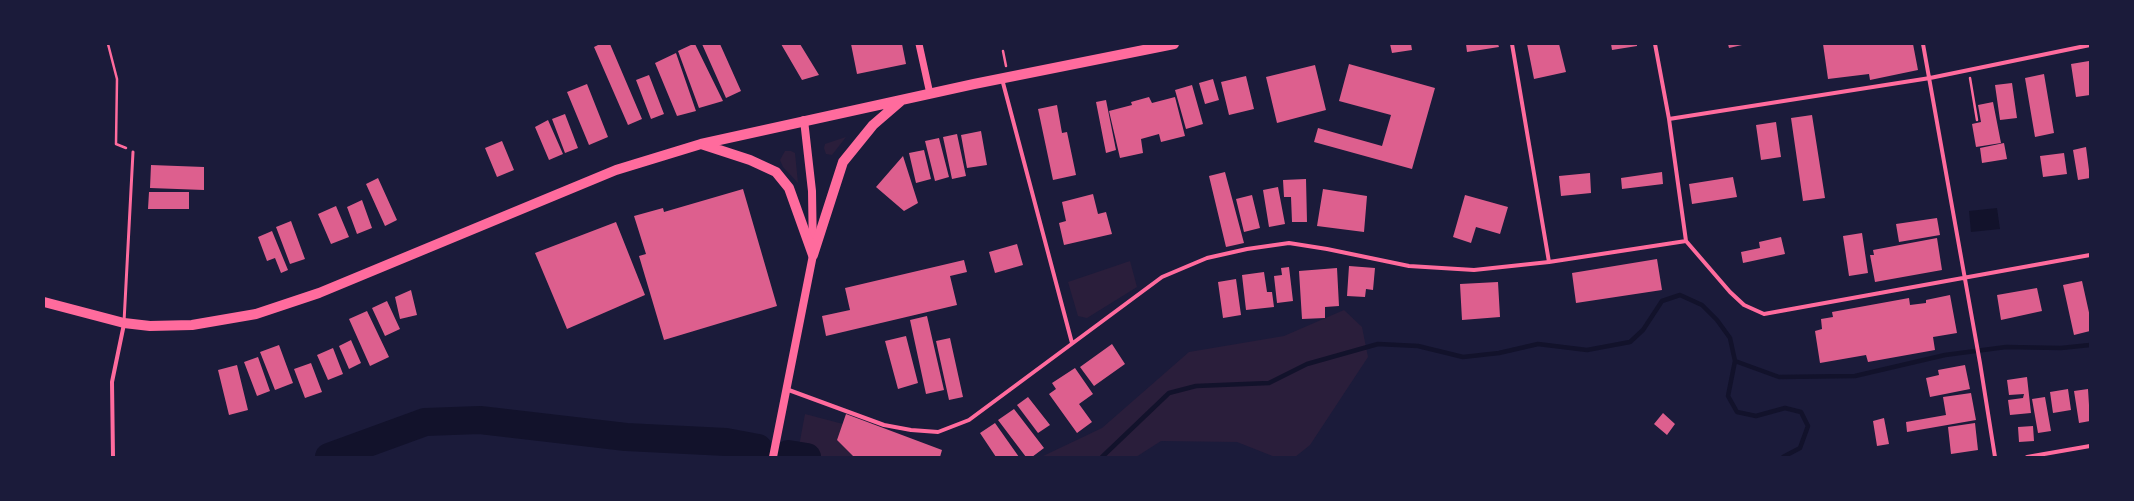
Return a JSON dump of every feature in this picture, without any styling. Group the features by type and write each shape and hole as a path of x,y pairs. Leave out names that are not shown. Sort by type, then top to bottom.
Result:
{"main road":[{"path":"44,302 124,323 150,326 192,325 256,314 319,293 616,170 701,144 804,120 1002,78 1174,44"},
{"path":"773,457 780,415 813,255 843,162 873,125 903,100"},
{"path":"804,120 812,190 813,255"},
{"path":"701,144 750,160 776,172 789,188 813,255"}],"street":[{"path":"919,44 930,94"},
{"path":"1512,44 1549,262"},
{"path":"1655,44 1669,119 1686,241 1730,292 1744,305 1764,314 2090,255"},
{"path":"1923,44 1975,332 1995,457"},
{"path":"1669,119 1930,78 2090,45"},
{"path":"1002,78 1072,343"},
{"path":"786,389 884,425 911,430 938,432 969,420 1162,277 1207,258 1247,249 1289,243 1327,248 1409,266 1474,270 1549,262 1686,241"},
{"path":"113,457 112,382 124,323"},
{"path":"2027,457 2090,446"}],"lane":[{"path":"124,323 133,152"}],"path":[{"path":"108,44 117,80 116,144 133,152"},
{"path":"1969,70 1977,120"}],"shaded area":[{"path":"846,137 832,155 826,154 824,148 825,144"},
{"path":"785,151 795,153 798,183 783,167 780,160"},
{"path":"1997,208 2000,229 1971,232 1969,211"},
{"path":"1130,261 1137,287 1087,318 1078,316 1068,282"},
{"path":"1344,310 1362,327 1368,357 1310,445 1295,457 1275,457 1237,442 1161,441 1136,457 1041,457 1102,428 1189,352 1284,336"},
{"path":"805,414 843,424 837,440 854,457 797,457"}],"building":[{"path":"600,44 610,44 642,119 628,125 594,47"},
{"path":"695,44 723,101 699,108 678,51"},
{"path":"702,44 720,44 741,91 726,98"},
{"path":"781,44 800,44 819,75 802,80"},
{"path":"851,44 902,44 906,64 857,74"},
{"path":"1390,44 1411,44 1412,50 1392,53"},
{"path":"1466,44 1498,44 1499,47 1467,52"},
{"path":"1527,44 1559,44 1566,72 1534,79"},
{"path":"1611,44 1637,44 1637,46 1612,50"},
{"path":"1728,44 1742,44 1742,45 1729,48"},
{"path":"1823,44 1913,44 1918,70 1870,80 1869,74 1828,79"},
{"path":"676,53 696,111 677,116 655,63"},
{"path":"2089,61 2090,95 2076,97 2071,64"},
{"path":"1349,64 1435,88 1412,169 1314,142 1318,128 1382,146 1391,115 1339,101"},
{"path":"1315,65 1326,110 1277,123 1266,77"},
{"path":"2044,74 2054,133 2035,137 2025,78"},
{"path":"649,75 664,114 651,119 636,80"},
{"path":"1246,76 1254,109 1229,115 1221,82"},
{"path":"1213,79 1219,100 1205,104 1199,83"},
{"path":"2012,83 2017,118 2000,120 1995,85"},
{"path":"587,84 608,137 589,145 567,92"},
{"path":"1192,85 1203,124 1186,129 1175,90"},
{"path":"1149,97 1152,103 1175,97 1185,136 1161,142 1159,134 1141,139 1143,153 1120,158 1109,111 1132,105 1131,102"},
{"path":"1106,100 1116,150 1106,153 1096,102"},
{"path":"1993,102 2001,143 1976,147 1972,124 1981,122 1978,105"},
{"path":"1057,105 1062,133 1067,132 1076,175 1053,180 1038,109"},
{"path":"565,114 578,148 565,153 552,119"},
{"path":"1812,115 1825,198 1803,201 1791,118"},
{"path":"548,120 563,154 549,160 535,127"},
{"path":"1776,122 1781,157 1761,160 1756,125"},
{"path":"981,131 987,165 967,168 961,135"},
{"path":"957,134 966,176 952,179 943,137"},
{"path":"939,138 949,177 935,181 925,141"},
{"path":"502,141 514,170 497,177 485,148"},
{"path":"2004,143 2007,159 1982,163 1980,148"},
{"path":"2086,147 2090,178 2078,180 2073,150"},
{"path":"924,150 931,179 916,183 909,153"},
{"path":"2064,153 2067,174 2043,177 2040,156"},
{"path":"903,156 918,203 904,211 876,187"},
{"path":"151,165 204,167 204,190 150,188"},
{"path":"1225,172 1244,243 1226,247 1209,176"},
{"path":"1662,172 1663,184 1622,189 1621,178"},
{"path":"1590,173 1591,193 1561,196 1559,176"},
{"path":"1733,177 1737,197 1692,204 1689,184"},
{"path":"378,178 397,220 385,226 366,184"},
{"path":"1306,179 1307,222 1292,222 1291,197 1284,197 1283,180"},
{"path":"1278,187 1285,224 1269,227 1263,190"},
{"path":"743,189 777,306 664,340 639,256 646,254 634,216 663,208 664,212"},
{"path":"1323,189 1367,196 1364,232 1317,226"},
{"path":"149,192 189,192 189,209 148,209"},
{"path":"1093,194 1098,214 1106,212 1112,234 1064,245 1059,223 1066,221 1062,202"},
{"path":"1252,195 1260,228 1244,232 1236,199"},
{"path":"1465,195 1508,207 1500,234 1476,227 1471,243 1453,237"},
{"path":"362,200 372,228 357,234 347,207"},
{"path":"336,206 349,237 331,244 318,214"},
{"path":"1937,218 1940,235 1899,242 1896,224"},
{"path":"291,221 305,259 290,264 276,227"},
{"path":"616,222 645,295 567,329 535,253"},
{"path":"272,231 288,270 281,273 275,258 267,261 258,237"},
{"path":"1862,233 1868,273 1849,276 1843,236"},
{"path":"1781,237 1785,254 1743,263 1741,252 1760,248 1759,242"},
{"path":"1937,238 1942,270 1875,282 1870,255 1874,255 1873,250"},
{"path":"1017,244 1023,265 995,273 989,252"},
{"path":"1657,259 1662,290 1576,303 1572,273"},
{"path":"964,260 967,272 950,276 957,305 826,336 822,316 850,310 845,288"},
{"path":"1349,266 1375,268 1373,290 1366,289 1365,297 1347,296"},
{"path":"1289,267 1293,301 1277,303 1274,276 1282,275 1281,268"},
{"path":"1337,268 1339,306 1325,307 1325,318 1302,319 1299,271"},
{"path":"1264,272 1267,292 1272,292 1274,307 1246,310 1242,275"},
{"path":"1236,279 1241,315 1223,318 1218,282"},
{"path":"2082,281 2090,317 2090,331 2074,335 2063,285"},
{"path":"1498,282 1500,317 1462,320 1460,284"},
{"path":"2037,288 2042,311 2001,320 1997,295"},
{"path":"411,290 417,315 400,319 395,297"},
{"path":"1950,295 1957,333 1933,337 1935,350 1868,362 1866,355 1820,363 1815,331 1822,329 1821,319 1833,317 1832,312 1909,298 1910,305 1926,303 1926,300"},
{"path":"387,301 400,329 385,336 372,308"},
{"path":"367,311 389,357 370,366 349,319"},
{"path":"927,316 944,390 926,394 910,320"},
{"path":"906,336 918,383 898,389 885,341"},
{"path":"950,338 963,397 949,400 936,341"},
{"path":"351,340 361,363 349,369 339,346"},
{"path":"1112,344 1125,364 1094,386 1080,367"},
{"path":"279,345 293,383 275,390 260,352"},
{"path":"333,348 343,374 328,380 317,355"},
{"path":"258,357 270,391 257,396 244,362"},
{"path":"311,363 322,392 305,398 294,369"},
{"path":"237,365 248,410 229,415 218,370"},
{"path":"1965,365 1970,389 1930,397 1926,378 1939,375 1938,370"},
{"path":"1075,368 1093,394 1079,404 1092,422 1077,433 1049,394 1056,389 1052,383"},
{"path":"2027,377 2031,413 2010,415 2008,400 2023,398 2024,394 2009,395 2007,380"},
{"path":"2068,389 2071,410 2053,413 2050,392"},
{"path":"2088,389 2090,421 2079,423 2074,391"},
{"path":"1971,393 1976,420 1907,432 1906,422 1946,415 1943,397"},
{"path":"1028,397 1050,425 1038,433 1017,405"},
{"path":"2045,397 2051,431 2038,433 2032,399"},
{"path":"1014,409 1044,448 1032,457 1026,457 998,420"},
{"path":"1663,413 1675,424 1667,435 1654,424"},
{"path":"846,414 942,450 940,457 854,457 837,440"},
{"path":"1884,418 1889,444 1877,446 1873,421"},
{"path":"995,423 1019,457 996,457 980,433"},
{"path":"1975,423 1978,450 1951,454 1948,427"},
{"path":"2033,426 2034,441 2019,442 2018,427"}],"waterway":[{"path":"1102,457 1169,393 1196,386 1269,383 1307,364 1378,344 1418,346 1463,357 1499,353 1538,344 1587,350 1630,342 1643,330 1662,301 1680,295 1702,305 1717,320 1730,338 1735,361 1728,396 1737,412 1756,416 1785,408 1801,412 1808,426 1800,448 1783,457"},
{"path":"1735,361 1779,377 1855,376 1945,355 2006,347 2061,348 2090,345"},
{"path":"329,457 425,422 480,420 626,437 726,442 758,448"},
{"path":"788,454 807,457"}]}
